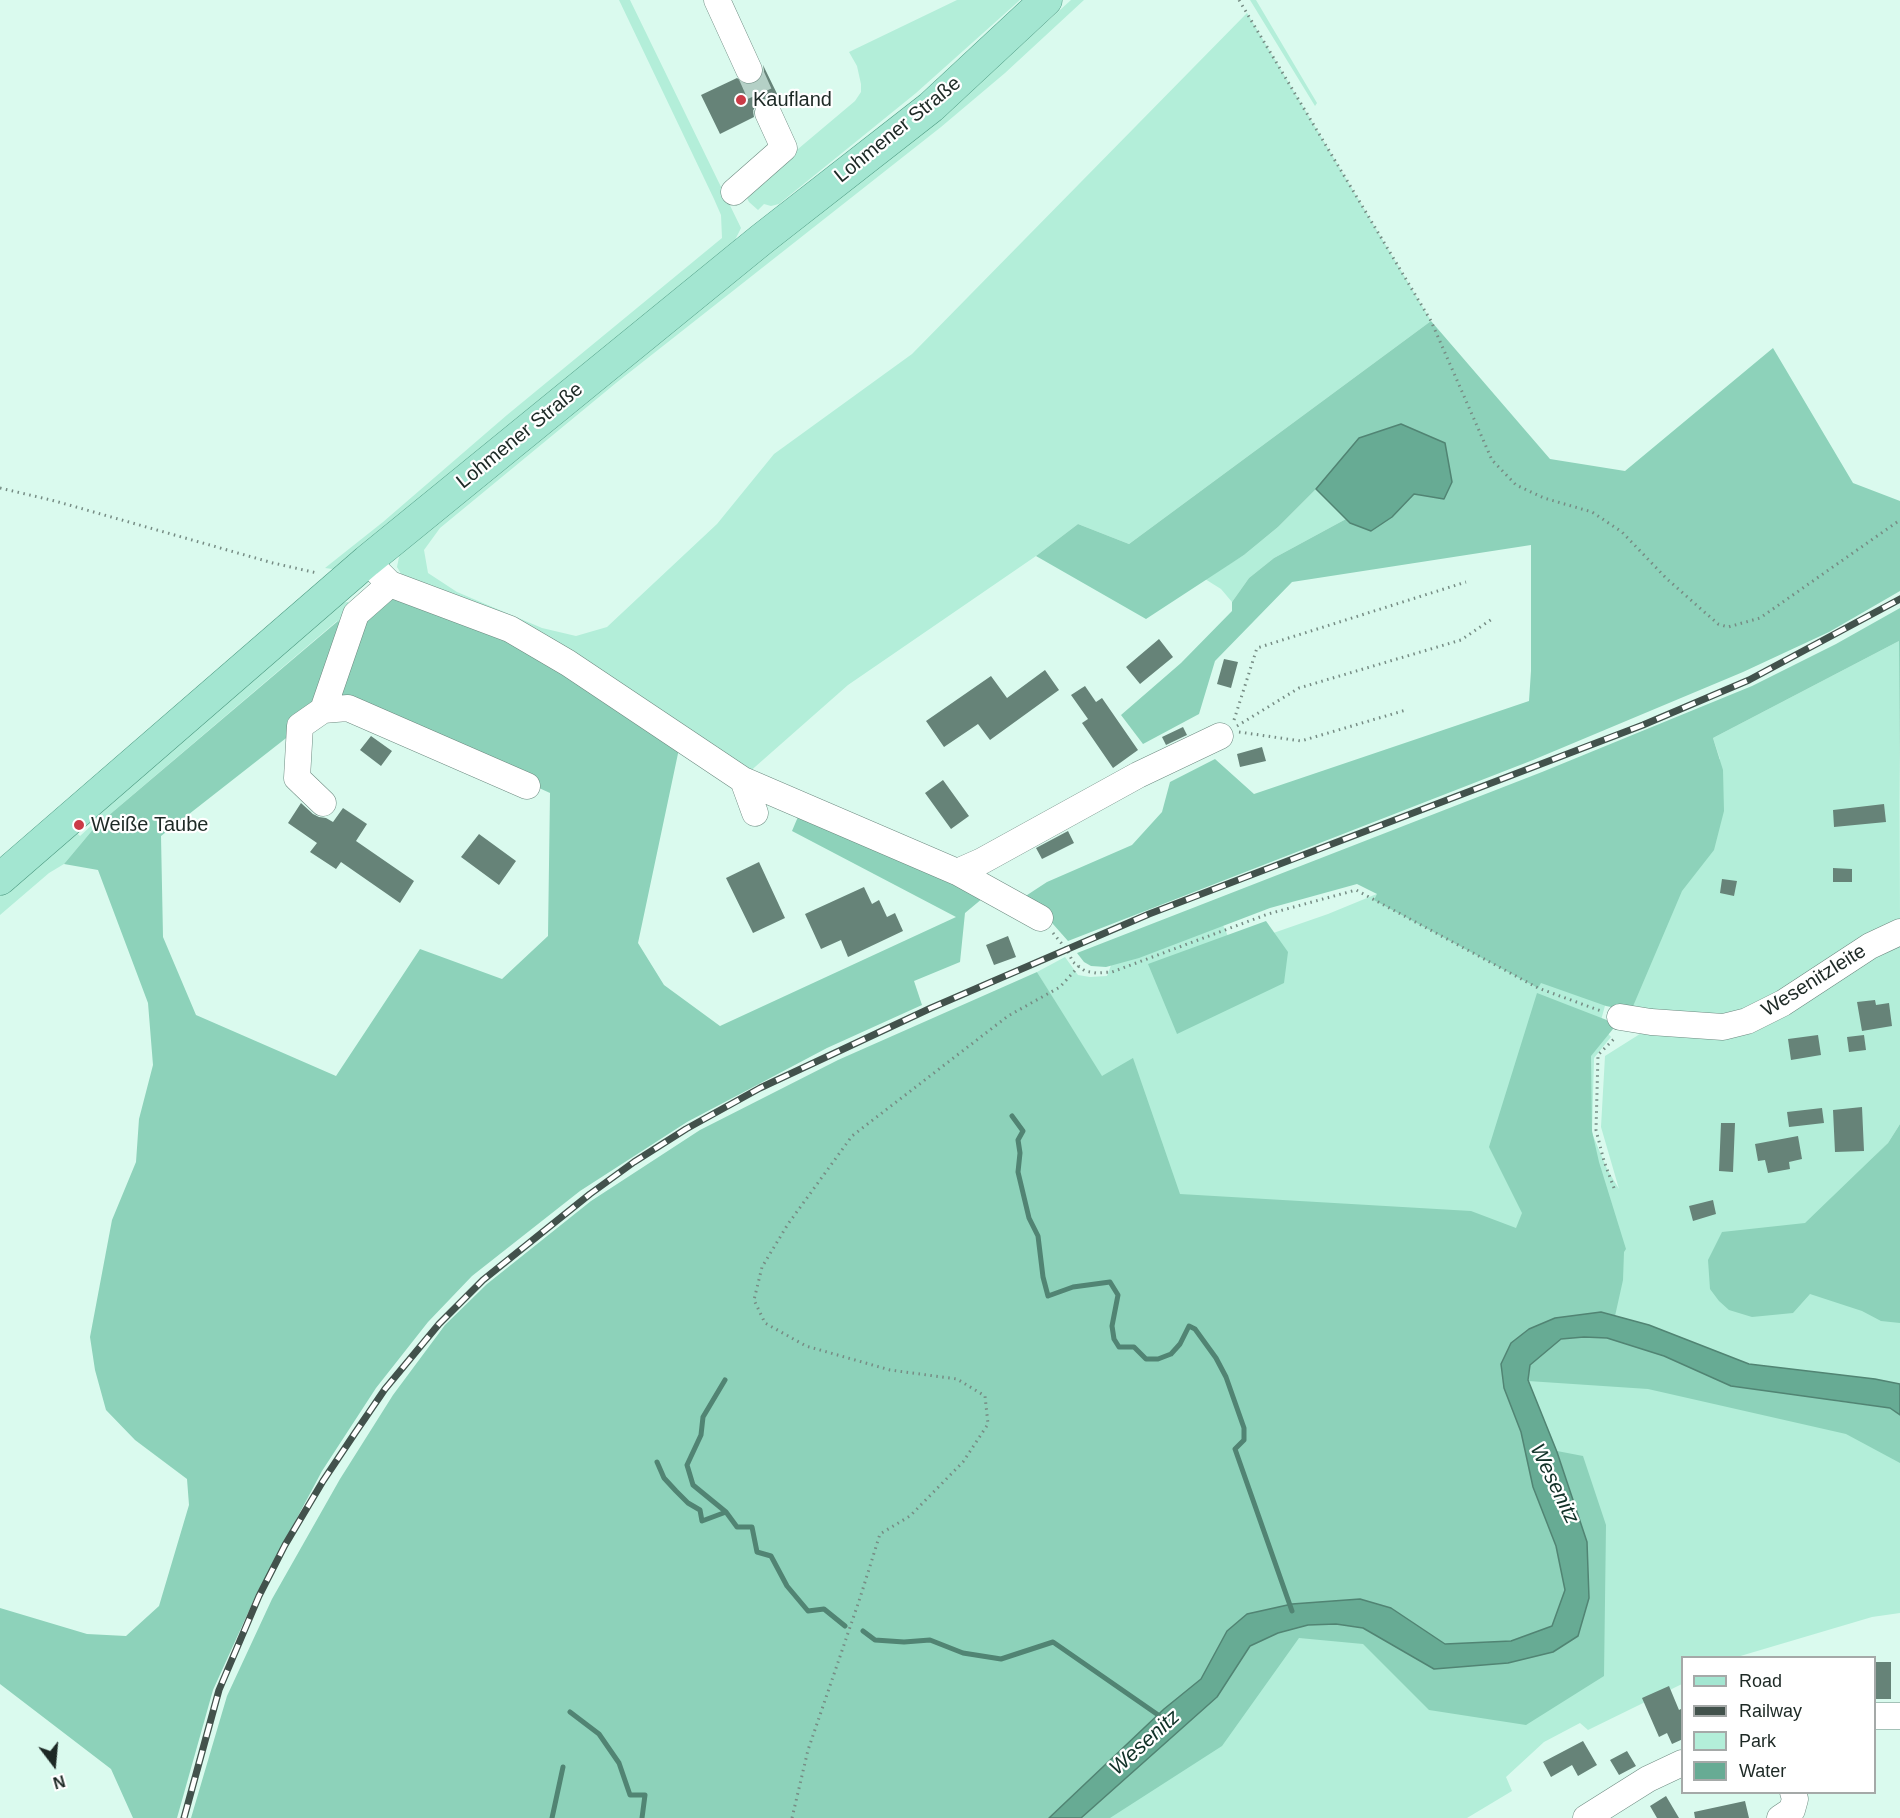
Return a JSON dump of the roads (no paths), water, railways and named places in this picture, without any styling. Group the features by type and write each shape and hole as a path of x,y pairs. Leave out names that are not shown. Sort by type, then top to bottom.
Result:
{"main road":[{"name":"Lohmener Straße","path":"0,879 356,570 762,239 931,107 1046,0"}],"street":[{"path":"717,0 749,70"},
{"path":"734,192 784,148 768,113"},
{"path":"356,570 510,629 568,663 743,780 957,872 1040,918"},
{"path":"323,710 356,614 390,584"},
{"path":"323,803 297,778 300,726 323,710 348,708 527,786"},
{"path":"957,872 982,861 1138,775 1224,733"},
{"path":"743,780 755,813"},
{"name":"Wesenitzleite","path":"1627,1018 1723,1027 1747,1021 1784,1003 1870,946 1900,932"},
{"path":"1876,1716 1900,1716"},
{"path":"1586,1818 1648,1779 1681,1764"},
{"path":"1780,1818 1792,1810 1794,1794"}],"water":[{"path":"1401,424 1445,443 1452,482 1444,499 1414,494 1392,517 1371,531 1350,523 1316,489 1359,438"},
{"name":"Wesenitz","path":"1601,1312 1649,1325 1749,1364 1900,1384 1900,1415 1890,1408 1731,1386 1664,1356 1607,1338 1561,1339 1530,1365 1528,1380 1557,1452 1587,1542 1589,1598 1578,1636 1553,1652 1508,1663 1434,1669 1363,1628 1336,1624 1308,1625 1278,1633 1250,1646 1217,1697 1081,1818 1049,1818 1164,1709 1201,1679 1227,1631 1247,1614 1292,1604 1360,1599 1391,1608 1445,1644 1511,1641 1552,1626 1565,1590 1556,1546 1533,1487 1521,1432 1504,1388 1501,1364 1511,1343 1529,1329 1555,1318"}],"waterway":[{"path":"1012,1116 1023,1131 1018,1140 1020,1153 1018,1172 1029,1218 1038,1236 1043,1277 1048,1296 1073,1287 1110,1282 1118,1295 1112,1326 1114,1339 1119,1347 1134,1347 1146,1359 1158,1359 1171,1354 1180,1344 1189,1326 1195,1329 1216,1358 1226,1377 1244,1428 1244,1440 1235,1449 1292,1611"},
{"path":"725,1380 703,1417 701,1435 687,1465 693,1485 726,1512 737,1527 752,1527 757,1552 771,1556 787,1586 808,1611 824,1609 845,1626"},
{"path":"657,1462 664,1478 688,1503 700,1510 702,1521 726,1512"},
{"name":"Wesenitz","path":"863,1631 875,1640 904,1642 930,1640 963,1653 1001,1659 1053,1642 1164,1719"},
{"path":"570,1712 599,1734 619,1763 630,1795 645,1795 642,1818"},
{"path":"552,1818 563,1767"}],"tunnel":[{"path":"749,70 768,113"}],"railway":[{"path":"184,1818 219,1690 259,1596 285,1545 323,1481 385,1389 439,1324 483,1280 590,1194 634,1162 686,1129 760,1088 931,1008 1149,914 1643,725 1749,680 1900,599"}],"place":[{"name":"Kaufland","path":"741,100"},
{"name":"Weiße Taube","path":"79,825"}]}
